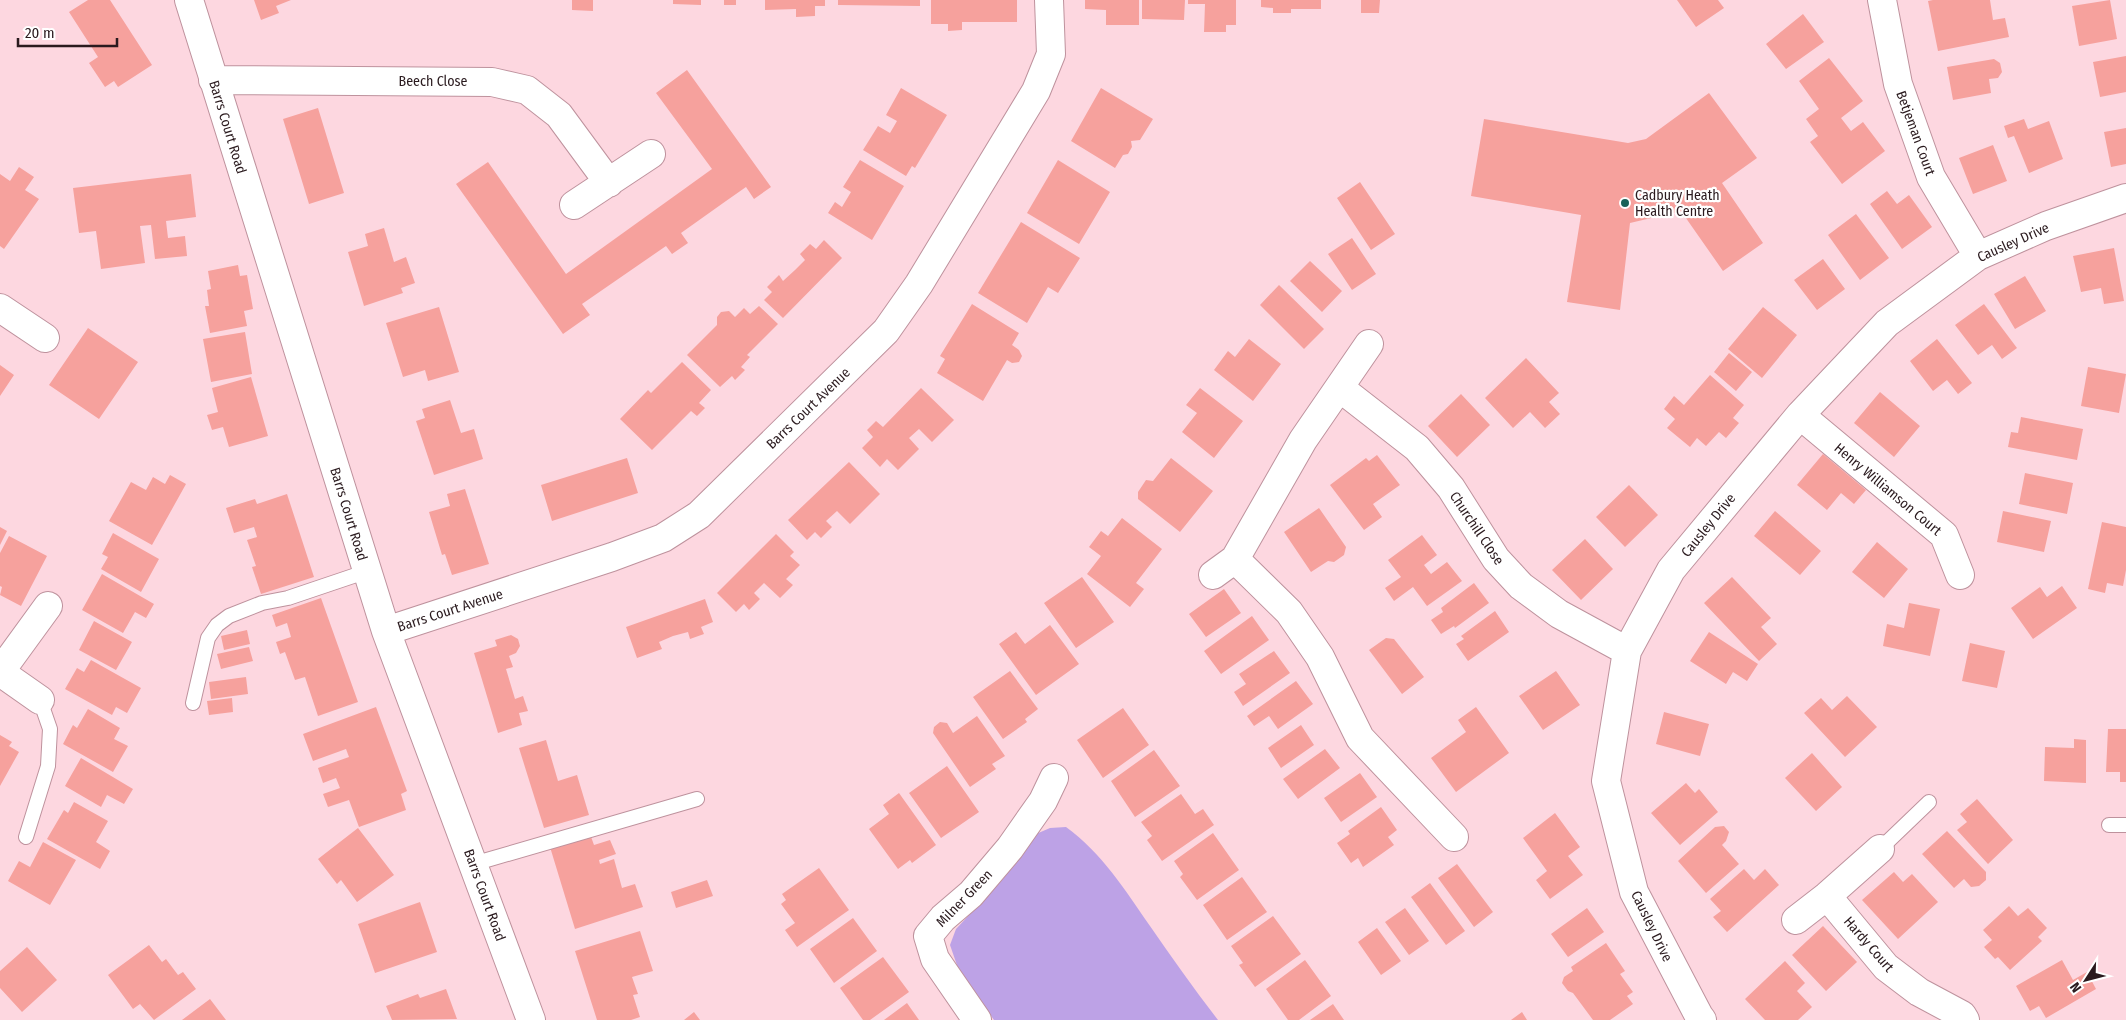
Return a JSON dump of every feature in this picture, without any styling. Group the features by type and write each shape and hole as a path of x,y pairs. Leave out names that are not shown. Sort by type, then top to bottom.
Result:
{"street":[{"name":"Barrs Court Road","path":"189,0 386,631 531,1020"},
{"name":"Barrs Court Avenue","path":"386,631 620,554 663,538 699,515 886,331 919,284 1036,92 1051,54 1049,0"},
{"name":"Betjeman Court","path":"1882,0 1898,84 1931,177 1978,256"},
{"name":"Beech Close","path":"213,80 492,82 526,90 559,115 609,183"},
{"path":"574,205 651,154"},
{"name":"Causley Drive","path":"1698,1019 1634,892 1606,780 1628,651 1671,570 1800,415 1887,322 1978,256 2046,226 2126,198"},
{"path":"0,308 45,338"},
{"path":"1213,576 1236,559 1303,440 1369,344"},
{"name":"Churchill Close","path":"1340,388 1417,448 1451,488 1496,559 1521,586 1559,614 1628,651"},
{"name":"Henry Williamson Court","path":"1800,415 1944,535 1960,575"},
{"path":"1236,559 1289,612 1320,656 1360,738 1454,837"},
{"path":"40,700 0,672 48,606"},
{"name":"Milner Green","path":"977,1020 935,958 928,936 943,918 971,894 1010,848 1043,801 1054,778"},
{"path":"1796,920 1827,896 1880,849"},
{"name":"Hardy Court","path":"1827,896 1886,967 1919,992 1962,1015 1965,1020"}],"lane":[{"path":"192,703 208,638 217,625 228,616 262,603 288,598 368,571"},
{"path":"26,837 48,766 50,729 40,700"},
{"path":"473,864 697,799"},
{"path":"1880,849 1929,802"},
{"path":"2109,825 2126,825"}],"shaded area":[{"path":"1066,827 1102,860 1218,1020 994,1020 959,971 950,945 956,929 1003,879 1036,834 1050,828"}],"building":[{"path":"88,0 110,0 152,65 118,87 114,81 105,87 89,63 98,57 69,12"},
{"path":"254,0 291,0 276,6 279,13 261,20"},
{"path":"572,0 593,0 593,11 572,10"},
{"path":"673,0 701,0 701,5 673,4"},
{"path":"724,0 736,0 736,5 724,5"},
{"path":"765,0 825,0 825,6 815,6 815,16 796,17 796,9 765,10"},
{"path":"838,0 920,0 920,6 838,5"},
{"path":"931,0 1017,0 1017,22 962,22 962,30 948,31 948,24 931,24"},
{"path":"1085,0 1139,0 1139,25 1106,25 1106,10 1085,9"},
{"path":"1142,0 1185,0 1184,20 1142,19"},
{"path":"1188,0 1236,0 1236,25 1226,25 1226,32 1204,32 1205,4 1188,4"},
{"path":"1261,0 1321,0 1321,9 1291,9 1291,13 1273,13 1273,8 1261,7"},
{"path":"1361,0 1380,0 1379,13 1361,13"},
{"path":"1677,0 1718,0 1724,8 1696,27"},
{"path":"1990,0 1993,20 2005,18 2009,37 1938,51 1928,1"},
{"path":"2110,0 2117,39 2079,46 2072,6"},
{"path":"1803,14 1824,42 1786,69 1766,44"},
{"path":"2126,56 2126,92 2100,97 2093,62"},
{"path":"1829,58 1863,101 1841,118 1851,131 1863,122 1885,151 1842,184 1810,142 1818,136 1806,119 1819,109 1799,81"},
{"path":"1994,59 2000,63 2002,72 1998,78 1989,79 1991,93 1953,100 1947,67"},
{"path":"687,70 771,187 754,199 746,187 726,201 681,233 688,243 672,254 666,246 582,304 590,315 563,334 456,184 488,162 566,274 712,169 656,93"},
{"path":"901,88 947,115 915,168 912,166 906,176 863,150 878,126 890,133 897,121 886,115"},
{"path":"1101,88 1153,119 1140,140 1131,141 1132,147 1128,154 1123,155 1115,168 1071,141"},
{"name":"Cadbury Heath Health Centre","path":"1709,93 1757,158 1722,183 1763,243 1723,271 1681,211 1630,223 1620,310 1567,302 1581,215 1471,196 1484,119 1628,143 1646,139"},
{"path":"318,108 344,193 309,204 283,119"},
{"path":"2024,119 2028,129 2049,121 2063,159 2029,173 2014,136 2008,138 2004,126"},
{"path":"2126,128 2126,164 2111,167 2104,132"},
{"path":"1993,145 2007,181 1973,194 1959,158"},
{"path":"860,160 904,186 872,240 828,213 835,202 842,207 851,192 843,187"},
{"path":"1058,160 1110,192 1079,244 1027,213"},
{"path":"19,167 34,177 25,190 39,199 4,249 0,246 0,174 10,181"},
{"path":"191,174 196,217 166,221 168,238 185,236 187,256 155,259 151,225 140,226 145,263 101,269 96,231 79,233 73,188"},
{"path":"1360,182 1395,234 1371,250 1337,198"},
{"path":"1887,191 1897,204 1909,195 1932,227 1902,249 1870,204"},
{"path":"1856,214 1889,258 1860,280 1828,235"},
{"path":"1021,222 1080,258 1058,293 1048,287 1027,323 978,293"},
{"path":"384,228 394,262 406,257 415,283 401,288 403,293 364,306 348,252 368,246 365,234"},
{"path":"1352,238 1376,274 1352,290 1328,254"},
{"path":"824,240 842,258 783,318 764,300 772,292 767,287 779,275 783,281 805,260 800,254 810,244 816,249"},
{"path":"2114,248 2124,301 2104,304 2101,288 2081,292 2073,256"},
{"path":"1823,259 1845,289 1817,310 1794,280"},
{"path":"1310,261 1342,291 1322,312 1290,281"},
{"path":"238,265 240,276 247,275 253,309 244,311 247,326 210,333 205,306 209,306 207,290 211,289 208,271"},
{"path":"2025,276 2046,311 2015,329 1994,294"},
{"path":"1279,285 1324,329 1304,349 1260,305"},
{"path":"972,304 1019,333 1012,345 1019,350 1022,356 1019,362 1012,363 1007,360 983,401 937,373 945,359 940,356"},
{"path":"1984,304 2017,348 2002,359 1992,345 1978,355 1955,325"},
{"path":"759,306 778,324 747,355 750,357 741,367 745,370 735,380 732,376 720,387 687,355 717,325 717,317 721,312 729,311 735,317 744,308 750,314"},
{"path":"439,307 459,372 428,381 425,370 403,377 386,323"},
{"path":"1763,307 1797,335 1762,378 1728,349"},
{"path":"88,328 138,362 99,419 49,385"},
{"path":"245,332 252,374 211,382 203,339"},
{"path":"1249,339 1281,364 1253,401 1214,370 1228,351 1235,357"},
{"path":"1937,339 1972,383 1958,394 1947,380 1933,391 1910,361"},
{"path":"1729,353 1752,372 1736,391 1714,372"},
{"path":"1526,358 1559,393 1549,402 1560,414 1545,428 1530,412 1513,428 1485,398"},
{"path":"682,362 711,390 699,403 705,408 697,416 691,411 652,450 620,419 648,390 651,393"},
{"path":"0,365 14,375 0,396"},
{"path":"2088,367 2126,374 2119,413 2081,406"},
{"path":"1710,375 1744,405 1733,418 1739,423 1726,438 1719,432 1706,446 1697,438 1690,447 1667,428 1675,419 1664,409 1674,396 1684,405"},
{"path":"251,377 268,436 229,447 223,427 212,430 207,415 218,412 212,388"},
{"path":"921,388 954,420 932,442 919,429 909,438 919,449 898,470 887,459 880,467 862,448 873,437 867,430 876,421 883,427"},
{"path":"1200,388 1243,421 1214,458 1182,432 1197,413 1186,405"},
{"path":"1880,392 1920,426 1894,457 1854,423"},
{"path":"1461,394 1490,425 1457,457 1428,426"},
{"path":"450,400 461,433 474,429 483,459 434,475 416,421 425,418 422,409"},
{"path":"2021,417 2083,429 2077,460 2008,447 2011,432 2018,433"},
{"path":"1823,454 1866,490 1854,504 1841,493 1827,510 1797,485"},
{"path":"1377,455 1400,485 1373,504 1382,517 1364,530 1330,485 1366,458 1369,461"},
{"path":"627,458 638,493 552,521 541,485"},
{"path":"1171,458 1213,491 1180,532 1138,499 1138,492 1146,480 1153,481"},
{"path":"849,462 880,494 850,524 837,511 826,521 832,527 821,538 815,532 807,540 788,520"},
{"path":"2025,473 2073,483 2067,514 2019,504"},
{"path":"170,475 186,484 152,545 109,521 131,482 146,490 153,477 165,484"},
{"path":"1629,485 1658,515 1625,547 1596,517"},
{"path":"465,489 489,564 452,575 445,554 442,555 429,512 450,506 447,494"},
{"path":"287,494 314,577 261,594 252,567 256,566 247,540 257,537 254,527 234,533 226,508 255,499 257,504"},
{"path":"1319,508 1346,547 1344,555 1334,562 1328,561 1311,572 1284,532"},
{"path":"1775,511 1821,551 1800,575 1754,536"},
{"path":"2003,511 2051,521 2044,552 1997,542"},
{"path":"1122,518 1162,549 1136,583 1144,589 1130,607 1087,574 1101,556 1089,547 1101,531 1108,536"},
{"path":"2102,522 2126,527 2126,570 2123,586 2107,583 2105,593 2088,589"},
{"path":"0,527 7,531 0,545"},
{"path":"113,533 159,559 141,592 101,569 108,557 102,554"},
{"path":"776,534 794,552 790,556 800,565 786,579 793,585 780,598 764,583 754,593 760,599 749,610 744,604 736,612 717,593"},
{"path":"1422,535 1437,555 1424,565 1431,574 1447,562 1462,581 1427,606 1413,587 1394,601 1385,588 1401,577 1388,560"},
{"path":"9,536 47,556 21,606 0,595 2,587 0,586 0,553"},
{"path":"1585,539 1613,569 1581,600 1552,570"},
{"path":"1877,542 1908,569 1884,598 1852,572"},
{"path":"102,574 154,604 146,618 135,612 123,633 82,610"},
{"path":"1082,577 1114,622 1076,648 1044,603"},
{"path":"1732,577 1771,618 1761,627 1777,644 1759,661 1704,603"},
{"path":"1474,583 1489,603 1455,628 1454,626 1441,634 1431,620 1443,612 1441,608"},
{"path":"2062,586 2077,608 2033,639 2011,608 2040,587 2047,597"},
{"path":"1224,589 1241,613 1206,637 1189,614"},
{"path":"321,598 358,702 318,716 305,677 295,680 285,652 280,654 276,642 291,637 287,623 276,627 272,615"},
{"path":"705,599 713,622 701,627 704,634 690,639 688,632 673,636 659,642 662,649 637,658 626,627"},
{"path":"1909,603 1940,609 1930,656 1883,646 1887,624 1904,628"},
{"path":"1495,611 1509,632 1468,661 1456,644 1464,639 1461,636"},
{"path":"1252,616 1269,640 1221,674 1204,651"},
{"path":"94,621 132,642 116,670 79,650"},
{"path":"1050,625 1079,664 1036,695 999,644 1016,632 1025,644"},
{"path":"247,630 250,644 224,650 221,636"},
{"path":"1709,632 1758,664 1747,681 1733,672 1726,684 1690,661"},
{"path":"511,635 518,639 520,646 516,653 509,656 513,667 506,669 515,699 523,696 528,711 519,713 522,725 498,733 474,653 497,646 495,640"},
{"path":"1386,638 1394,639 1424,677 1402,694 1369,650"},
{"path":"1970,643 2005,651 1997,688 1962,681"},
{"path":"249,647 253,661 221,669 217,654"},
{"path":"1274,651 1290,673 1243,706 1234,692 1246,684 1239,674"},
{"path":"91,660 141,688 127,713 116,707 112,715 65,689 77,668 84,672"},
{"path":"1010,671 1038,709 1025,719 1027,722 1003,739 973,697"},
{"path":"1556,671 1580,705 1543,730 1519,696"},
{"path":"246,677 248,694 211,699 209,682"},
{"path":"1296,681 1313,704 1278,729 1269,716 1254,726 1247,716"},
{"path":"1847,696 1877,727 1845,757 1804,713 1821,698 1832,710"},
{"path":"232,698 233,712 209,715 207,701"},
{"path":"376,707 407,791 401,794 406,810 359,827 349,800 328,807 323,794 340,788 336,778 323,783 318,768 349,757 346,749 313,761 303,734"},
{"path":"1476,707 1509,753 1456,792 1431,758 1466,732 1458,720"},
{"path":"1123,708 1149,745 1103,778 1077,740"},
{"path":"88,709 120,728 114,739 128,746 113,772 63,744 73,725 77,728"},
{"path":"1664,712 1709,724 1700,756 1656,744"},
{"path":"977,716 1005,756 992,764 996,769 970,787 933,733 934,727 940,722 947,723 953,733"},
{"path":"1301,725 1314,745 1281,768 1268,748"},
{"path":"2108,729 2126,729 2126,782 2120,782 2120,772 2106,772"},
{"path":"0,735 12,742 9,746 19,752 0,786"},
{"path":"2074,739 2086,740 2086,783 2044,781 2045,747 2074,748"},
{"path":"546,740 558,781 577,775 589,815 544,828 519,748"},
{"path":"1325,749 1340,768 1298,799 1283,779"},
{"path":"1154,750 1180,786 1135,817 1111,781"},
{"path":"1812,753 1842,787 1816,811 1785,778"},
{"path":"81,758 133,789 124,804 107,795 101,807 65,786"},
{"path":"947,766 979,812 941,838 909,793"},
{"path":"1360,773 1377,797 1341,822 1324,798"},
{"path":"1686,783 1695,793 1699,789 1718,812 1680,845 1651,813"},
{"path":"899,793 936,845 912,863 910,860 898,869 869,829 889,814 883,805"},
{"path":"1181,794 1195,814 1203,809 1214,825 1162,861 1147,840 1152,836 1141,822"},
{"path":"1977,799 2013,840 1988,864 1957,830 1967,822 1960,814"},
{"path":"74,802 108,821 96,842 110,851 100,869 47,839 64,810 68,813"},
{"path":"1381,807 1397,830 1388,837 1394,845 1363,867 1358,858 1351,863 1337,843 1350,834 1348,831"},
{"path":"1555,813 1580,847 1568,856 1583,875 1550,899 1536,880 1547,871 1523,838"},
{"path":"1724,826 1729,832 1726,841 1722,845 1739,864 1706,893 1678,861 1715,827"},
{"path":"358,828 394,875 357,902 341,880 337,884 318,859"},
{"path":"1947,831 1986,872 1986,880 1979,886 1971,887 1964,879 1954,888 1922,854"},
{"path":"1213,833 1239,870 1197,900 1180,877 1183,874 1174,861"},
{"path":"590,834 594,845 610,840 616,854 599,860 600,864 614,859 622,888 635,884 643,907 575,929 550,847"},
{"path":"43,842 76,860 50,905 8,881 19,861 30,867"},
{"path":"1457,864 1493,912 1474,927 1438,878"},
{"path":"819,868 849,910 797,947 785,930 795,923 781,904 786,900 782,894"},
{"path":"1744,869 1754,880 1765,869 1779,885 1727,932 1713,917 1721,911 1710,899"},
{"path":"1894,872 1903,882 1912,874 1938,902 1898,939 1862,900"},
{"path":"1242,877 1267,912 1227,940 1203,905"},
{"path":"707,880 713,896 676,908 671,892"},
{"path":"1430,883 1465,931 1446,945 1411,897"},
{"path":"420,902 437,952 375,973 358,924"},
{"path":"2009,906 2018,916 2028,908 2047,928 2038,937 2042,941 2010,970 1998,957 1995,959 1984,947 1992,940 1983,930"},
{"path":"1405,908 1429,941 1409,955 1385,922"},
{"path":"1587,908 1604,932 1568,957 1551,934"},
{"path":"1273,916 1301,954 1255,987 1239,965 1243,963 1231,946"},
{"path":"853,918 877,951 834,983 810,949"},
{"path":"1823,926 1857,962 1826,991 1792,955"},
{"path":"1377,928 1401,961 1381,975 1358,942"},
{"path":"640,931 653,971 632,977 638,994 633,995 640,1017 631,1020 597,1020 575,951"},
{"path":"1606,943 1625,971 1620,974 1633,992 1627,996 1633,1004 1610,1020 1593,1020 1573,993 1568,991 1562,983 1564,977 1573,971 1571,967"},
{"path":"149,945 162,962 166,959 178,975 183,972 196,989 154,1020 140,1004 133,1009 108,975"},
{"path":"27,947 57,980 22,1012 0,988 0,971"},
{"path":"883,957 909,992 870,1020 863,1020 840,988"},
{"path":"1305,960 1331,996 1299,1020 1288,1020 1266,989"},
{"path":"2062,960 2073,980 2087,972 2096,989 2046,1018 2039,1006 2030,1011 2016,986"},
{"path":"1785,961 1805,983 1797,991 1812,1007 1798,1020 1765,1020 1745,999"},
{"path":"446,989 457,1019 392,1020 386,1006 418,994 420,998"},
{"path":"210,999 226,1020 182,1020"},
{"path":"907,1003 919,1020 884,1020"},
{"path":"1333,1004 1344,1020 1310,1020"},
{"path":"694,1012 700,1020 684,1020"},
{"path":"1522,1012 1527,1020 1511,1020"}],"place":[{"name":"Cadbury Heath Health Centre","path":"1625,203"}]}
